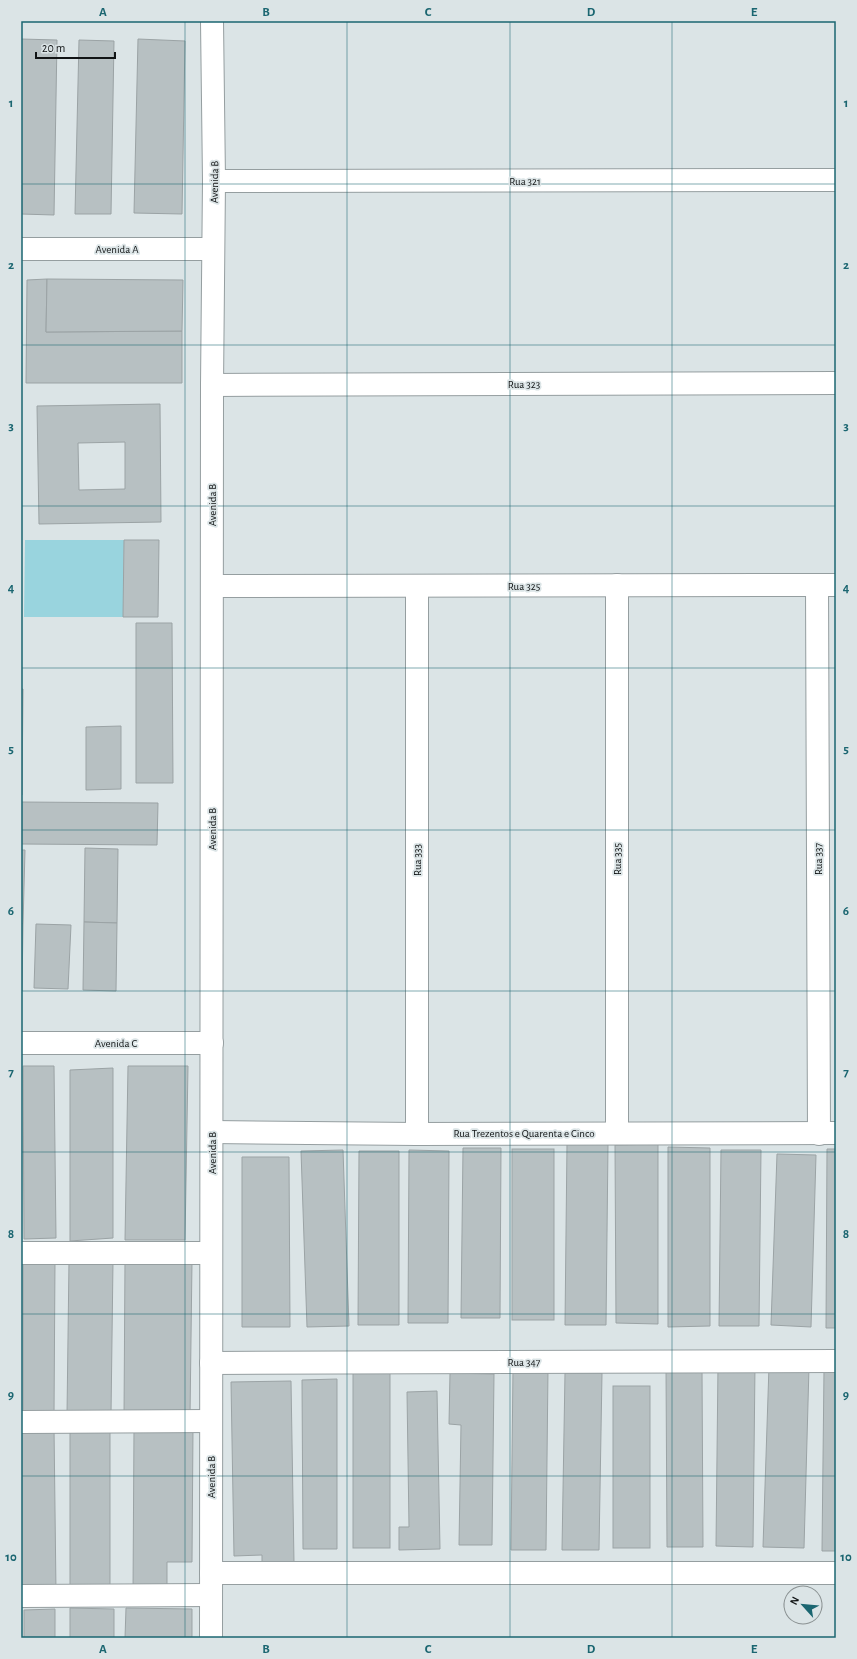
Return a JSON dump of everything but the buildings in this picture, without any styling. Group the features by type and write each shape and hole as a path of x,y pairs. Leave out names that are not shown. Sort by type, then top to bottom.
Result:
{"street":[{"name":"Avenida B","path":"211,1638 212,249 214,181 212,21"},
{"name":"Rua 321","path":"214,181 836,180"},
{"name":"Avenida A","path":"21,249 212,249"},
{"name":"Rua 323","path":"212,385 836,383"},
{"name":"Rua 335","path":"617,585 617,1133"},
{"name":"Rua 325","path":"212,586 826,585"},
{"name":"Rua 337","path":"826,585 827,1133"},
{"name":"Rua 333","path":"416,586 417,1134"},
{"name":"Avenida C","path":"21,1043 212,1043"},
{"name":"Rua Trezentos e Quarenta e Cinco","path":"212,1132 417,1134 827,1133"},
{"path":"21,1253 211,1252"},
{"name":"Rua 347","path":"211,1363 836,1361"},
{"path":"21,1422 211,1421"},
{"path":"211,1573 836,1573"},
{"path":"21,1596 211,1595"}],"shaded area":[{"path":"25,540 124,540 123,617 24,617"}]}
